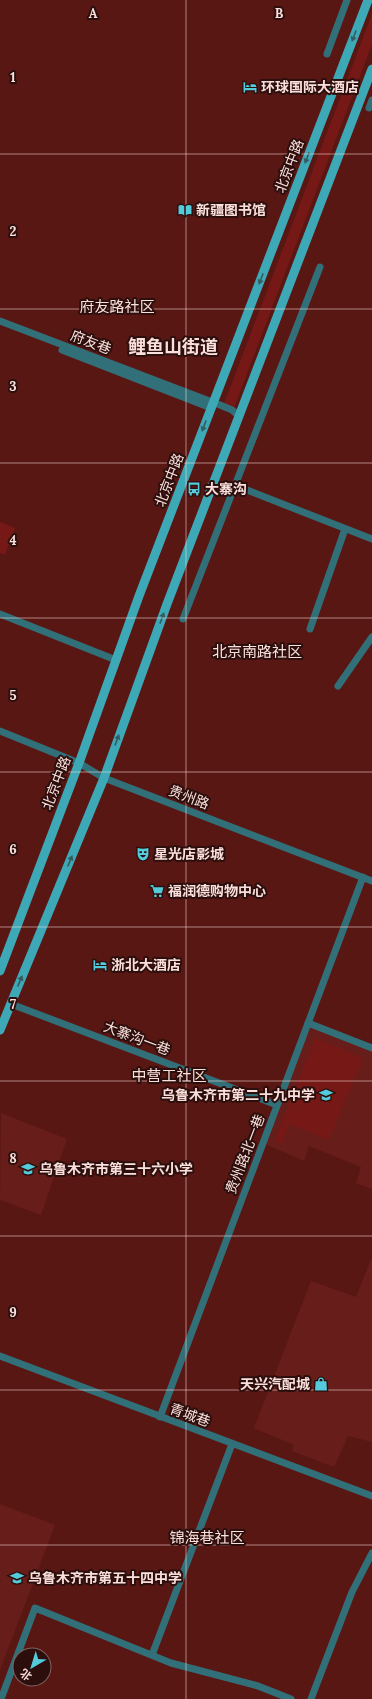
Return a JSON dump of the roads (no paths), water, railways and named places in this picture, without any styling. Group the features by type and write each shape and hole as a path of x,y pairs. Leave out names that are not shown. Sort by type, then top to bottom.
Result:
{"main road":[{"name":"北京中路","path":"0,971 212,405 368,0"},
{"path":"0,1030 104,778 166,604 372,69"}],"street":[{"path":"327,54 347,0"},
{"path":"369,108 372,100"},
{"path":"183,619 320,267"},
{"name":"府友巷","path":"0,321 212,405"},
{"name":"府友巷","path":"0,326 212,405 232,410 239,416"},
{"path":"234,485 372,539"},
{"path":"310,629 344,529"},
{"path":"0,614 116,660"},
{"path":"338,686 372,637"},
{"name":"贵州路","path":"0,731 78,763 104,778 372,881"},
{"name":"贵州路北一巷","path":"160,1417 363,877"},
{"name":"大寨沟一巷","path":"11,1004 277,1105"},
{"path":"308,1023 372,1048"},
{"name":"青城巷","path":"0,1356 372,1496"},
{"path":"152,1656 232,1444"},
{"path":"311,1699 352,1592 372,1553"},
{"path":"0,1699 35,1608 152,1656 172,1663 258,1686 291,1699"}],"place":[{"name":"环球国际大酒店","path":"250,87"},
{"name":"新疆图书馆","path":"185,210"},
{"name":"大寨沟","path":"194,489"},
{"name":"星光店影城","path":"143,854"},
{"name":"福润德购物中心","path":"157,891"},
{"name":"浙北大酒店","path":"100,965"},
{"name":"乌鲁木齐市第二十九中学","path":"326,1095"},
{"name":"乌鲁木齐市第三十六小学","path":"28,1169"},
{"name":"天兴汽配城","path":"321,1384"},
{"name":"乌鲁木齐市第五十四中学","path":"17,1578"}],"district":[{"name":"府友路社区","path":"117,306"},
{"name":"鲤鱼山街道","path":"173,346"},
{"name":"北京南路社区","path":"257,651"},
{"name":"中营工社区","path":"169,1075"},
{"name":"锦海巷社区","path":"207,1537"}]}
